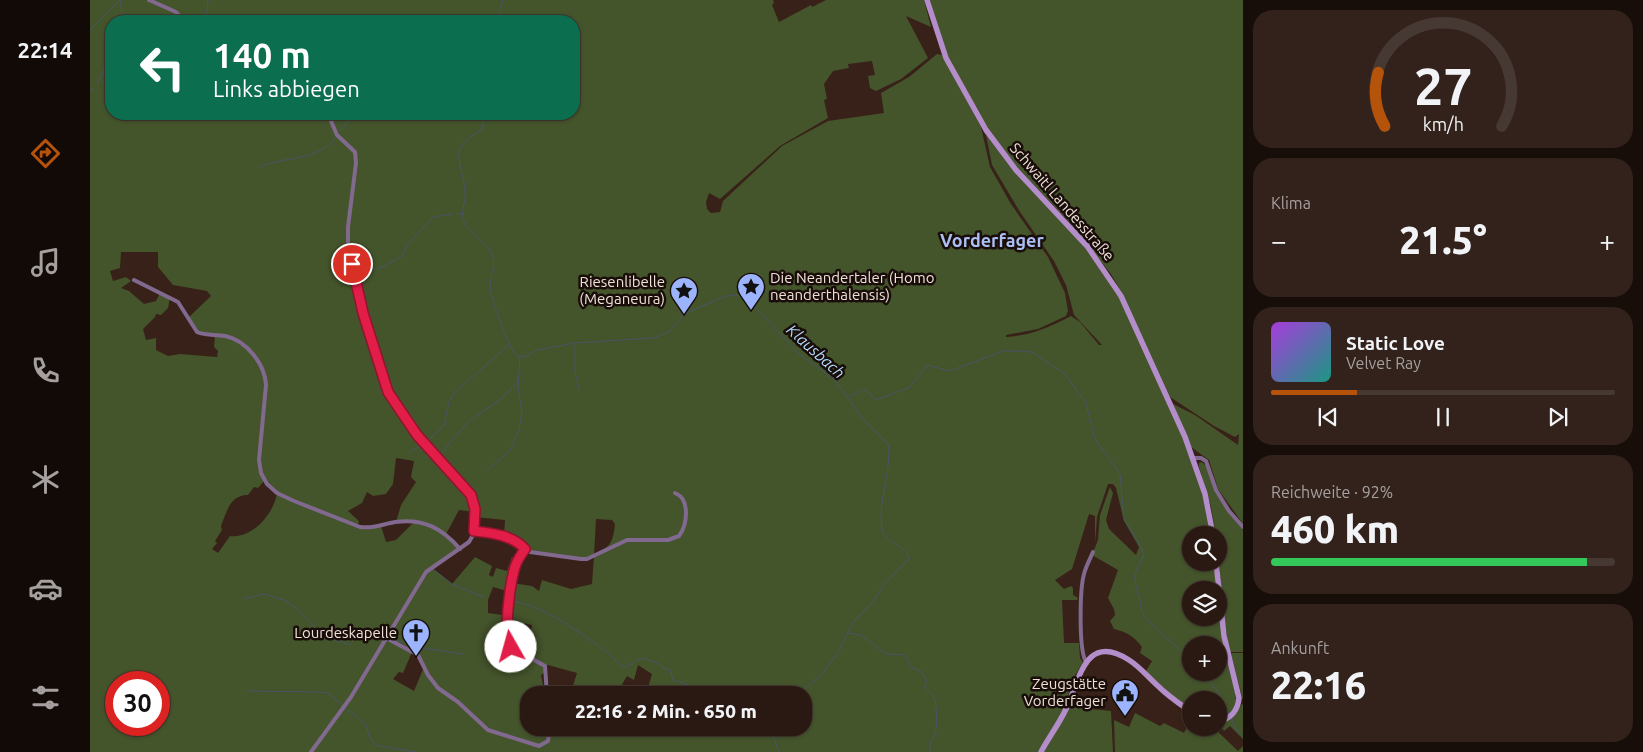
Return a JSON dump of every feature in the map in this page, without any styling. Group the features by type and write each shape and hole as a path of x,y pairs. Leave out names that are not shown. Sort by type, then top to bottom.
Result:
{"street":[{"path":"149,0 179,15"},
{"name":"Schwaitl Landesstraße","path":"927,0 946,58 986,130 1016,170 1087,246 1121,296 1193,458 1209,507 1212,526"},
{"path":"311,752 345,707 426,572 469,542 474,531 475,509 471,495 417,435 391,398 381,376 363,313 348,245 355,152 337,135 331,120"},
{"path":"134,280 178,302 197,332 237,340 260,363 265,374 266,394 259,465 264,481 273,490 294,501 358,526 372,528 396,522 414,521 430,524 460,549"},
{"path":"1193,458 1201,458 1206,461 1219,494 1243,527"},
{"path":"474,531 499,535 525,549 548,556 587,559 627,540 677,538 684,526 686,512 682,498 675,493"},
{"path":"525,549 518,560 513,574 508,638 514,649 544,666 545,686"},
{"path":"1087,663 1082,655 1081,602 1084,576 1093,552"},
{"path":"1217,571 1224,636 1239,700 1233,714 1227,717"},
{"path":"386,638 418,655 428,675 438,688 458,702 490,732 539,746 548,741 549,736"},
{"path":"1041,752 1064,714 1076,680 1087,663 1099,652 1111,652 1133,663 1164,692 1182,705"}],"green space":[{"path":"90,0 773,0 774,3 772,5 779,22 811,5 812,7 826,0 924,0 931,27 906,16 928,58 901,79 876,91 870,88 868,76 875,75 872,61 848,64 849,68 833,71 824,84 827,99 824,100 828,118 780,146 720,199 709,193 706,202 707,209 711,213 720,212 723,201 782,146 828,121 884,113 881,93 909,77 937,54 942,55 981,127 990,167 1011,204 1048,257 1065,293 1068,311 1066,316 1038,329 1006,335 1006,337 1040,330 1071,316 1080,322 1099,345 1102,345 1074,315 1066,285 1054,261 1020,212 992,165 986,135 1011,168 1083,245 1119,297 1183,438 1203,495 1209,526 1182,526 1182,571 1215,571 1215,581 1182,581 1182,626 1222,626 1224,636 1182,636 1182,681 1227,681 1227,652 1236,704 1227,715 1227,691 1182,691 1182,702 1146,671 1152,661 1140,653 1142,647 1136,640 1126,633 1114,629 1110,621 1115,615 1114,609 1108,598 1118,570 1092,555 1098,540 1100,515 1110,487 1113,493 1106,520 1109,529 1136,555 1139,547 1124,521 1116,488 1113,484 1108,484 1097,517 1095,543 1095,516 1089,514 1072,569 1055,580 1064,589 1071,586 1073,588 1073,595 1078,598 1077,600 1062,600 1064,643 1079,643 1080,658 1083,662 1073,679 1063,711 1039,752 90,752","holes":["121,252 158,252 158,267 173,285 207,291 211,296 188,318 200,334 215,335 214,347 218,351 217,357 180,354 168,356 156,350 156,338 146,340 143,329 156,314 161,315 168,308 170,297 160,293 156,301 144,304 129,291 121,288 131,281 126,277 113,281 110,271 120,268","396,458 414,461 411,477 416,482 401,505 396,522 414,522 396,540 386,542 381,526 358,526 359,521 348,511 362,503 367,492 373,496 386,494 393,484","264,481 277,493 272,509 267,516 247,533 230,536 218,553 212,549 217,543 215,541 222,530 221,526 227,510 233,501 248,495 254,487 258,488","459,510 475,512 475,517 505,520 504,536 530,552 587,559 594,557 592,584 571,589 542,580 539,591 532,586 512,583 518,560 512,557 507,571 496,568 493,577 489,575 492,566 475,557 452,584 431,567 460,549 446,534","596,519 612,520 615,524 610,544 594,555","493,587 511,592 509,616 488,613 488,600","509,617 513,621 532,625 527,656 511,647 508,632","412,652 419,656 424,667 414,691 393,679 399,672 403,673"]},
{"path":"930,0 1243,0 1243,524 1218,489 1209,460 1191,447 1173,404 1195,415 1238,445 1239,434 1235,437 1214,426 1170,397 1123,295 1111,274 1070,223 1018,168 988,129 948,57"},
{"path":"1202,462 1207,467 1216,493 1243,530 1243,652 1230,652 1226,626 1227,581 1221,581 1220,571 1227,571 1227,526 1214,526 1199,463"},
{"path":"1231,653 1243,653 1243,699 1242,697"},
{"path":"1243,704 1243,739 1230,726 1227,728 1227,720 1233,717"},
{"path":"1070,707 1111,711 1113,752 1044,752"},
{"path":"1135,713 1160,726 1164,723 1182,732 1182,736 1222,736 1238,751 1243,746 1243,752 1115,752 1114,720 1129,727"}],"waterway":[{"path":"120,0 122,15"},
{"path":"90,30 120,0"},
{"path":"205,15 208,0"},
{"name":"Klausbach","path":"500,15 503,0"},
{"path":"97,84 105,68"},
{"path":"90,91 94,88"},
{"path":"340,131 349,120"},
{"name":"Klausbach","path":"485,120 481,130 470,137 460,150 459,157 465,192 463,218 467,227 488,247 493,257 491,293 505,333 516,355 525,357 537,350 575,343 654,338 670,331 684,314 726,296 737,295 755,307 798,353 834,379 863,419 888,444 889,453 881,518 882,529 887,538 904,550 909,559 886,582 872,603 854,621 838,653 822,674 808,686"},
{"path":"259,167 310,155 329,145 336,137"},
{"path":"362,273 385,266 403,255 407,245 433,217 452,214"},
{"name":"Klausbach","path":"456,214 463,214"},
{"path":"575,344 575,372 580,392"},
{"path":"427,442 444,425 449,402 455,392 509,345"},
{"path":"848,397 864,389 876,400 910,387 927,365 950,371 1003,351 1032,352 1065,374 1086,403 1095,439 1120,474 1124,519 1138,541 1144,555 1137,568 1135,577 1142,612 1145,618 1182,650"},
{"path":"487,470 510,451 519,430 522,412 518,388 520,357"},
{"path":"442,452 469,421 501,399 518,382"},
{"path":"410,451 423,445"},
{"path":"434,570 452,584 483,597"},
{"path":"243,599 264,594 284,600 298,609 323,636 350,645"},
{"path":"513,601 539,609 564,622 609,654 623,667 640,659 648,660 660,664 664,669 670,669 673,680 691,686"},
{"path":"847,633 861,635 886,654 905,655 909,663"},
{"path":"392,638 416,647 463,654"},
{"path":"909,666 922,672 927,681 924,687 932,694 935,700 936,728 930,743 930,752"},
{"path":"1209,681 1219,693 1229,714"},
{"path":"247,691 328,693 343,706"},
{"path":"346,709 366,724 369,736 375,745 416,752"},
{"path":"1231,717 1236,729 1243,735"},
{"name":"Klausbach","path":"773,736 779,752"}],"place":[{"name":"Die Neandertaler (Homo neanderthalensis)","path":"751,311"},
{"name":"Riesenlibelle (Meganeura)","path":"684,315"},
{"name":"Lourdeskapelle","path":"416,657"},
{"name":"Zeugstätte Vorderfager","path":"1125,717"}],"district":[{"name":"Vorderfager","path":"992,241"}],"route":[{"path":"352,264 363,313 381,376 391,398 417,435 471,495 476,516 474,531 499,535 525,549 518,560 513,574 508,632 511,647"}]}
